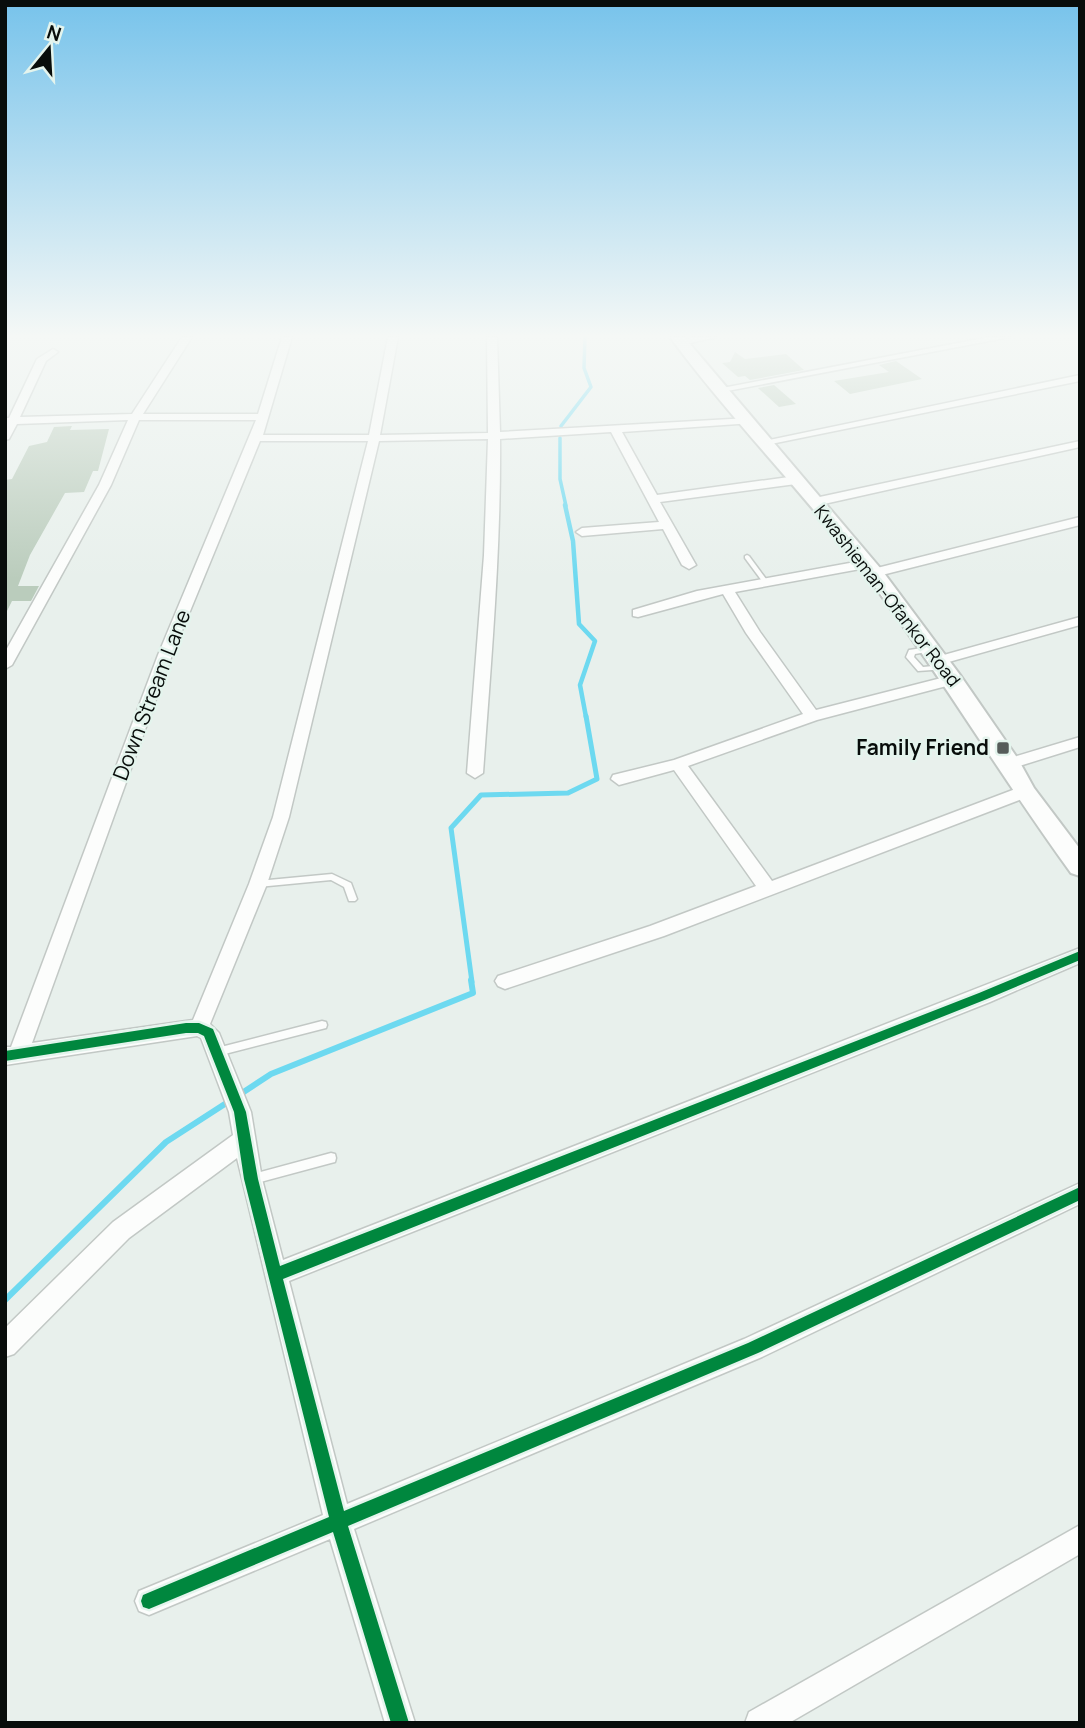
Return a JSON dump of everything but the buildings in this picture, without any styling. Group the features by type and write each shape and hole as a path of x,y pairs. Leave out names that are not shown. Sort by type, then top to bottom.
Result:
{"main road":[{"name":"Kwashieman-Ofankor Road","path":"746,418 870,569 941,664 1010,764 1024,792 1080,867"}],"street":[{"path":"5,437 10,421 115,418"},
{"path":"5,665 105,485 135,418"},
{"name":"Down Stream Lane","path":"11,1055 165,655 256,438 262,418"},
{"path":"199,1028 258,884 281,817 378,418"},
{"path":"475,773 487,623 496,418"},
{"path":"766,442 886,418"},
{"path":"256,438 497,436 749,421"},
{"path":"614,429 689,565"},
{"path":"815,502 1080,444"},
{"path":"653,499 796,480"},
{"path":"638,613 697,595 870,569 1080,521"},
{"path":"583,532 667,525"},
{"path":"728,591 752,633 812,716"},
{"path":"619,779 678,764 812,716 941,664 1080,621"},
{"path":"1010,764 1080,742"},
{"path":"678,764 768,889"},
{"path":"505,981 657,931 1024,792"},
{"path":"275,1275 983,996 1080,955"},
{"path":"11,1055 199,1028 209,1033 240,1112 251,1179 338,1521 400,1723"},
{"path":"5,1345 121,1230 244,1140"},
{"path":"149,1601 753,1349 1080,1193"},
{"path":"760,1723 1080,1539"}],"lane":[{"path":"747,557 767,584"},
{"path":"258,884 331,877 348,885 352,900"},
{"path":"215,1052 322,1025"},
{"path":"251,1179 331,1158"}],"waterway":[{"path":"561,426 567,418"},
{"path":"560,438 560,479 566,506"},
{"path":"565,505 573,541 579,624 595,641 580,685 586,717"},
{"path":"472,982 451,828 481,795 568,793 597,779 586,716"},
{"path":"239,1095 271,1074 473,993 471,980"},
{"path":"5,1300 166,1142 231,1100"}],"cycle path":[{"path":"275,1275 983,996 1080,955"},
{"path":"5,1056 186,1028 199,1028 209,1033 240,1112 251,1179 338,1521 400,1723"},
{"path":"149,1601 753,1348 1080,1193"}],"place":[{"name":"Family Friend","path":"1003,748"}]}
